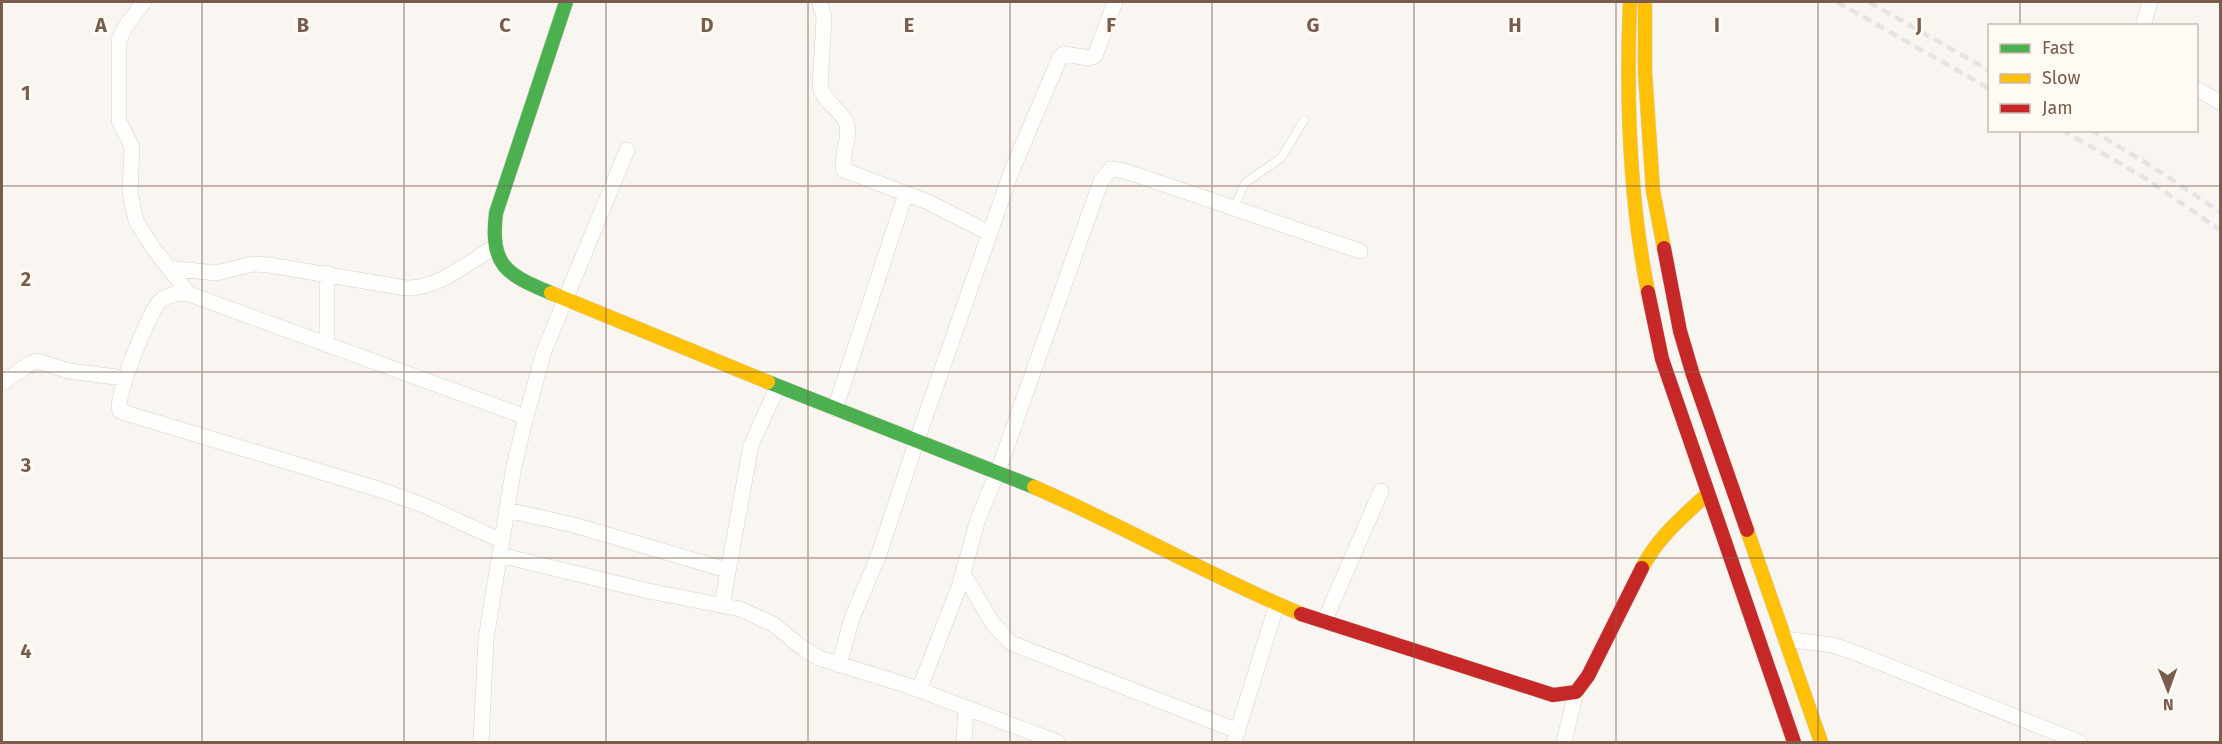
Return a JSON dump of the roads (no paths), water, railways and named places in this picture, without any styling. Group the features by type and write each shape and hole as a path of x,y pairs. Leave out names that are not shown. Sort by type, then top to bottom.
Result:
{"main road":[{"path":"566,2 496,213 493,248 502,267 512,275 835,409 998,471 1098,515 1246,591 1277,604 1552,695 1576,692 1588,676 1652,549 1665,533 1703,498"},
{"path":"1619,2 1616,70 1622,187 1638,288 1654,361 1788,742"},
{"path":"1630,2 1627,71 1632,186 1647,286 1662,359 1794,742"},
{"path":"1645,2 1645,72 1653,190 1680,330 1693,375 1821,742"}],"street":[{"path":"144,2 125,27 119,40 118,121 132,147 130,193 136,221 153,248 189,294"},
{"path":"820,2 824,18 820,87 824,96 844,118 848,126 844,170 906,193 990,233"},
{"path":"839,665 852,618 878,557 916,440 1012,170 1060,57 1066,54 1089,58 1095,56 1115,2"},
{"path":"2133,2 2149,5 2144,24"},
{"path":"2198,90 2220,102"},
{"path":"481,742 486,639 514,466 526,417 544,351 627,150"},
{"path":"919,690 963,573 978,519 998,471 1101,181 1106,173 1111,169 1125,171 1360,251"},
{"path":"835,409 906,193"},
{"path":"168,268 216,273 260,264 417,288 436,282 493,248"},
{"path":"327,273 327,345"},
{"path":"526,417 189,294 180,293 167,296 154,308 124,378 117,405 122,412 378,489 423,506 501,548 644,590 722,605 757,615 819,658 877,675 1057,742"},
{"path":"2,383 33,361 69,371 124,378"},
{"path":"722,605 751,446 778,386"},
{"path":"1324,621 1381,491"},
{"path":"507,510 574,525 727,570"},
{"path":"963,573 993,624 1011,643 1236,737 1277,604"},
{"path":"1785,639 1833,645 1856,653 2079,742"},
{"path":"1564,742 1576,692"},
{"path":"964,742 966,708"}],"lane":[{"path":"1234,208 1245,183 1281,158 1304,120"}],"railway":[{"path":"1837,2 1988,88"},
{"path":"1869,2 1988,70"},
{"path":"2065,132 2145,178 2220,230"},
{"path":"2094,132 2153,167 2220,212"}]}
